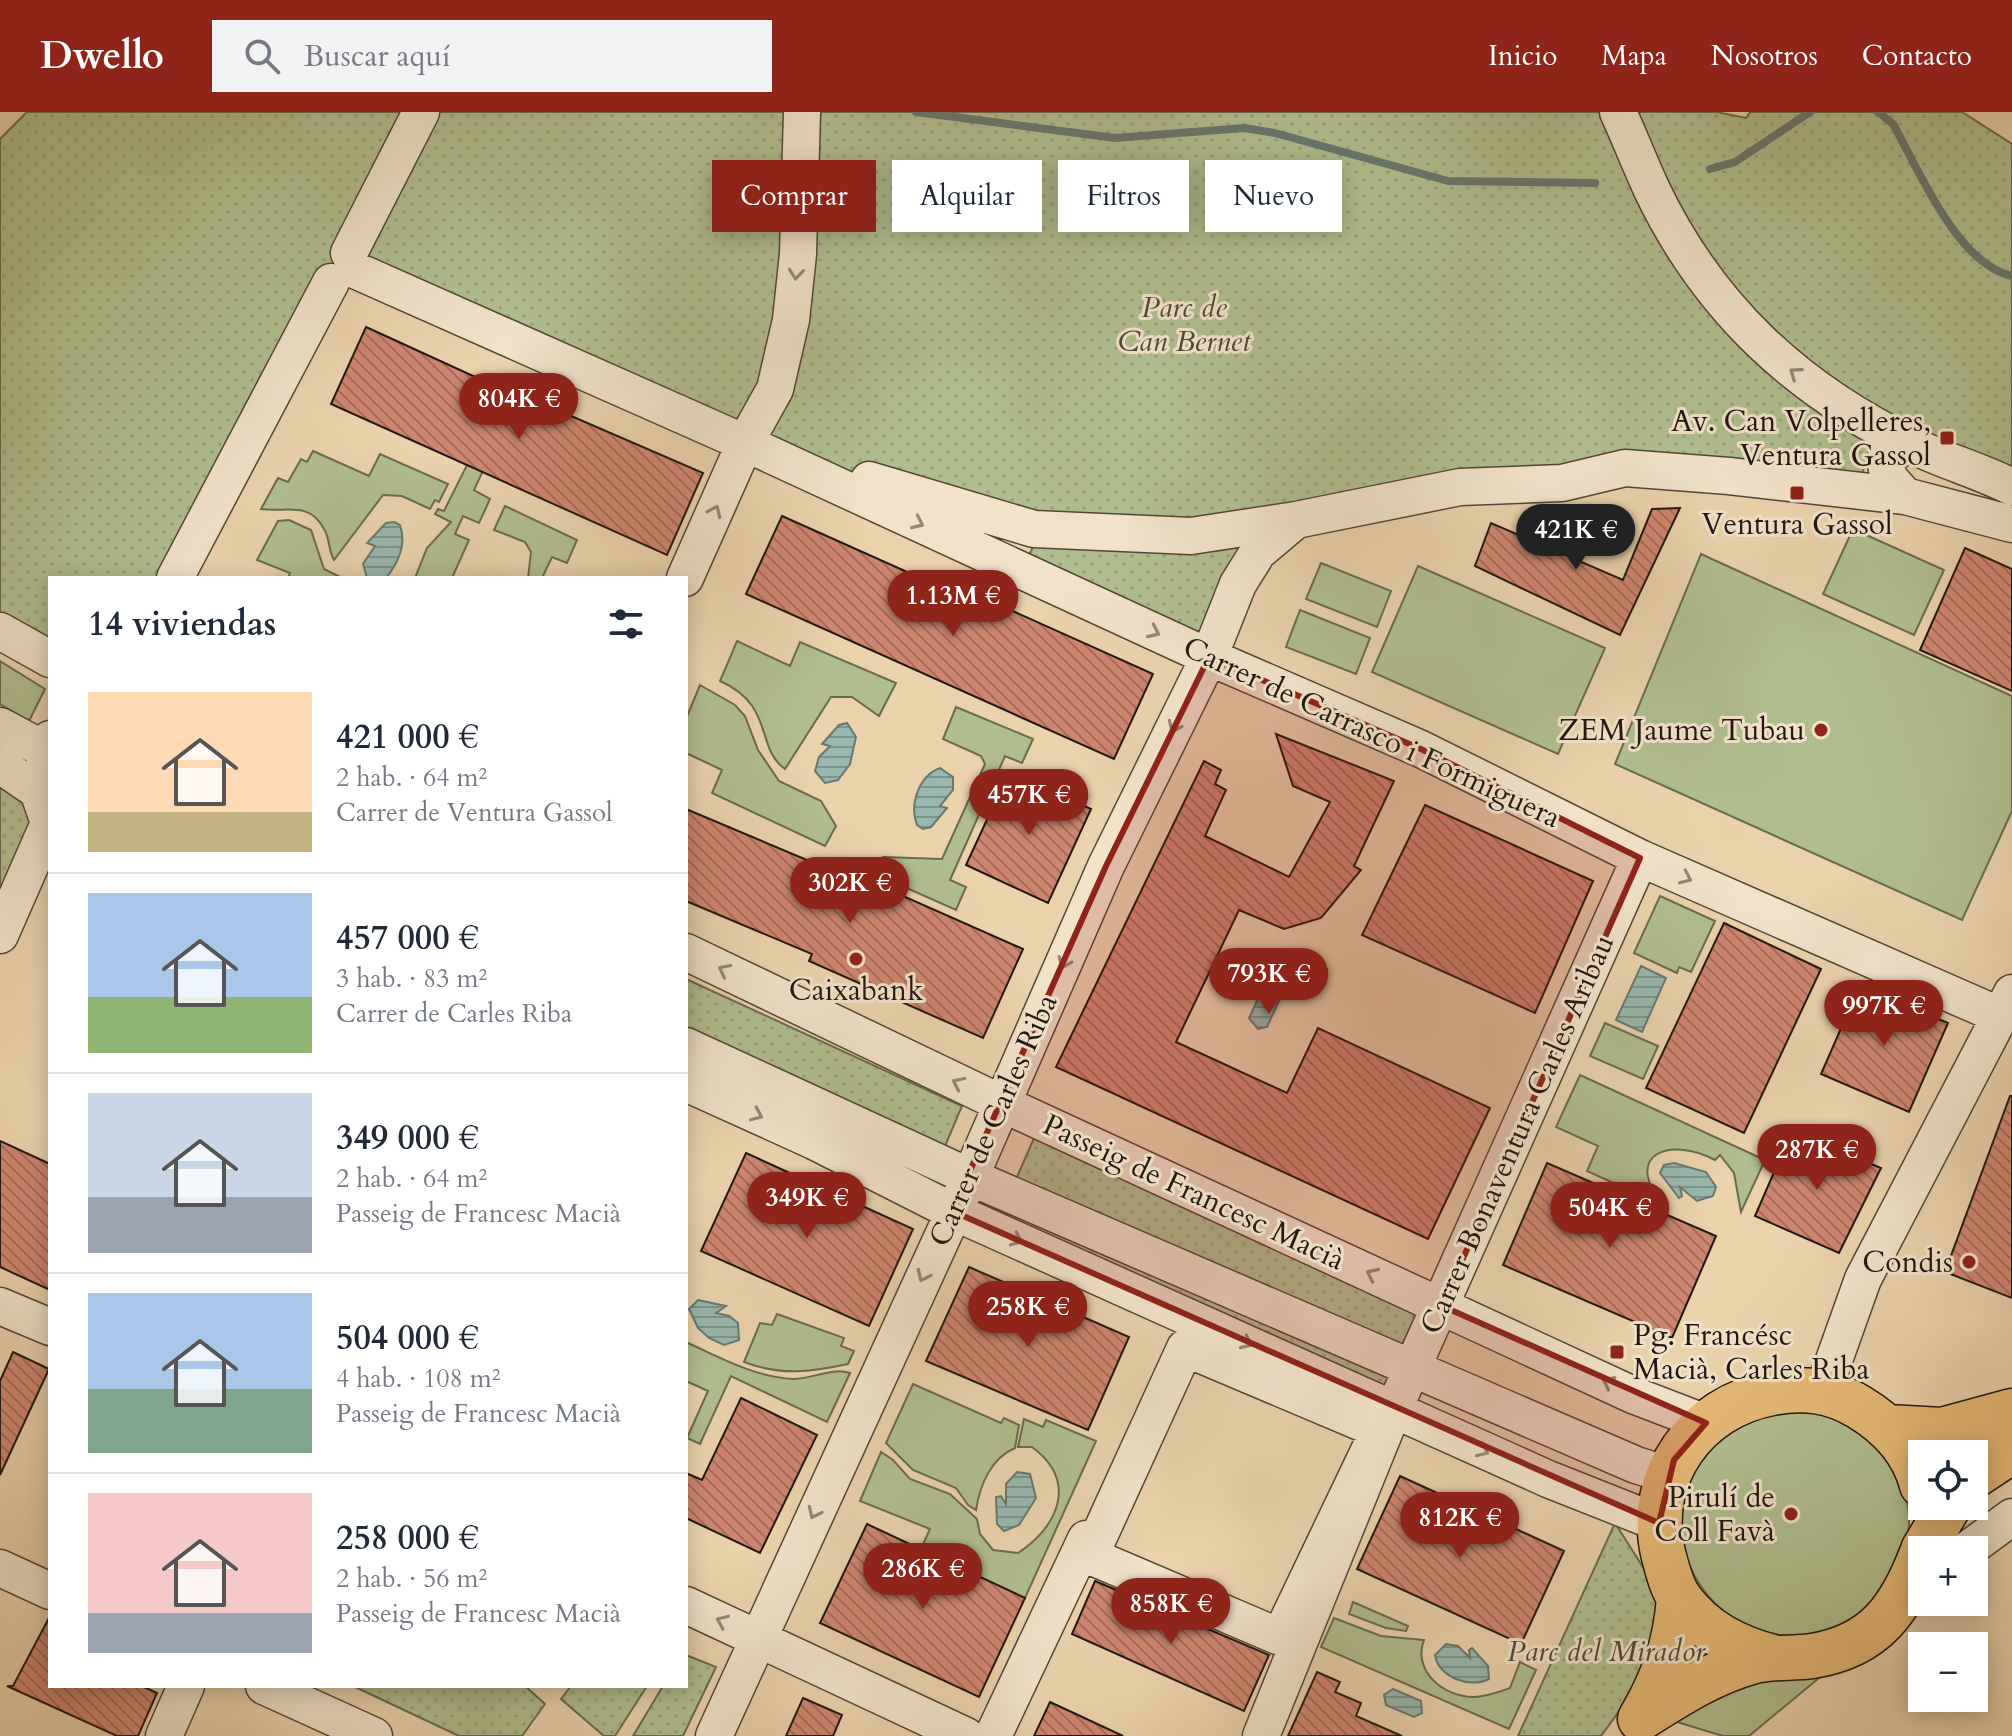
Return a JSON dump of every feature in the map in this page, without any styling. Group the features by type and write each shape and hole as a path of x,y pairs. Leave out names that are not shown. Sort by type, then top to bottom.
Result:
{"main road":[{"path":"1776,1658 1741,1648 1714,1634 1679,1597 1667,1569 1659,1523 1668,1475 1682,1446 1706,1423 1732,1405 1794,1388 1823,1391 1841,1397 1888,1427 1908,1453"},
{"path":"1888,1427 1942,1430 2012,1411"},
{"path":"1988,1467 2012,1451"},
{"path":"1634,1727 1667,1667 1675,1636 1679,1597"},
{"path":"1634,1727 1729,1670 1776,1658 1822,1654 1863,1639 1908,1597"}],"street":[{"path":"176,576 346,269 421,112"},
{"path":"686,576 745,443 775,389 791,320 798,254 802,112"},
{"path":"346,269 745,443 1034,529 1191,536 1296,520 1460,487 1562,483 1625,468 1839,489 1897,487 2000,522 2008,485 1908,442 1858,414 1775,359 1717,294 1685,248 1653,191 1618,112"},
{"path":"1897,487 1885,460 1908,442"},
{"name":"Carrer de Carrasco i Formiguera","path":"745,443 1209,657 1421,749 1640,858 2007,1005"},
{"name":"Carrer de Carles Riba","path":"714,1736 1003,1104 1106,866 1209,657 1238,584 1258,552 1296,520"},
{"path":"1191,536 1230,557 1238,584"},
{"path":"0,631 48,658"},
{"path":"0,726 48,744 46,812 0,935"},
{"path":"0,765 46,812"},
{"name":"Carrer Bonaventura Carles Aribau","path":"1261,1736 1393,1411 1640,858"},
{"name":"Passeig de Francesc Macià","path":"688,953 1003,1104 1633,1395 1706,1423"},
{"path":"1823,1391 1863,1279 2007,1005"},
{"path":"688,1047 970,1177 1636,1465 1668,1475"},
{"path":"688,1084 814,1141 952,1211 1393,1411 1548,1479 1659,1523"},
{"path":"0,1306 48,1326"},
{"path":"993,1736 1185,1348 1379,1430 1280,1637 1088,1547"},
{"path":"1986,1536 2012,1517"},
{"path":"0,1568 48,1590"},
{"path":"688,1606 966,1736"},
{"path":"164,1736 185,1688"},
{"path":"268,1688 374,1736"}],"highlighted area":[{"path":"1209,657 1421,749 1640,858 1442,1306 1706,1423 1674,1460 1659,1523 952,1211 1106,866"}],"green space":[{"name":"Parc de Can Bernet","path":"27,112 1717,112 1746,118 1750,112 1962,112 2012,144 2012,486 1880,428 1855,491 1625,469 1295,520 1209,657 1028,557 1037,539 745,443 357,271 331,282 176,576 48,576 48,659 0,631 0,139"},
{"path":"484,431 498,438 474,490 490,499 479,523 463,516 455,534 469,540 453,576 416,576 427,548 451,522 435,514 438,509 444,511"},
{"path":"313,451 369,476 380,454 448,484 439,502 435,500 430,509 402,496 383,495 334,560 326,533 311,514 296,510 261,509 278,478 288,482 301,459 307,462"},
{"path":"505,506 577,540 567,563 552,557 543,576 528,576 531,552 525,542 494,530"},
{"path":"289,520 311,530 324,569 338,576 289,576 290,573 257,560 278,521"},
{"path":"1853,529 1944,570 1914,635 1823,594"},
{"name":"ZEM Jaume Tubau","path":"1701,554 2012,696 2012,811 1962,920 1615,764"},
{"path":"1321,563 1391,591 1377,627 1306,599"},
{"name":"ZEM Jaume Tubau","path":"1418,566 1605,648 1558,754 1372,672"},
{"path":"1300,610 1370,638 1356,674 1286,647"},
{"path":"737,641 790,666 800,642 896,683 879,716 852,697 831,697 785,769 770,750 757,714 749,702 720,681"},
{"path":"0,661 45,689 29,721 0,704"},
{"path":"700,685 735,705 745,716 758,750 779,781 821,801 836,826 825,846 712,793 722,770 688,754 688,714"},
{"path":"956,707 1033,739 1022,763 1005,756 950,880 966,887 956,910 875,874 883,857 942,859 985,764 981,756 943,739"},
{"path":"0,765 42,807 0,929"},
{"path":"1660,896 1715,921 1691,972 1679,967 1677,973 1634,953"},
{"path":"688,980 962,1106 932,1177 688,1068"},
{"path":"1605,1023 1658,1046 1643,1079 1590,1056"},
{"path":"1580,1075 1765,1160 1741,1212 1734,1173 1720,1155 1715,1160 1682,1150 1656,1154 1649,1162 1648,1174 1652,1188 1664,1206 1587,1171 1598,1146 1556,1127"},
{"path":"1034,1138 1422,1309 1388,1393 1000,1216"},
{"path":"777,1314 844,1338 841,1346 854,1351 848,1364 796,1371 770,1369 744,1362 760,1323 772,1325"},
{"path":"688,1343 765,1375 793,1379 836,1371 850,1373 827,1422 731,1376 700,1444 688,1436 708,1391 688,1382"},
{"path":"913,1384 1001,1423 1004,1418 1019,1425 1015,1448 993,1465 980,1491 976,1510 968,1505 956,1488 913,1470 886,1443"},
{"path":"1795,1408 1817,1410 1839,1417 1858,1427 1875,1442 1890,1459 1900,1478 1909,1520 1907,1544 1900,1566 1890,1585 1875,1602 1858,1617 1839,1627 1817,1634 1795,1636 1773,1634 1751,1627 1732,1617 1715,1602 1700,1585 1690,1566 1683,1544 1681,1522 1683,1500 1690,1478 1700,1459 1715,1442 1732,1427 1751,1417 1773,1410"},
{"path":"1024,1419 1043,1427 1046,1420 1096,1441 1025,1598 920,1551 930,1529 860,1501 881,1452 910,1479 950,1494 977,1519 980,1534 993,1550 1018,1553 1044,1530 1053,1517 1059,1488 1046,1460 1032,1447 1018,1447"},
{"name":"Parc del Mirador","path":"1615,1523 1660,1594 1644,1677 1601,1736 1518,1736"},
{"path":"1353,1602 1408,1626 1406,1631 1386,1628 1349,1614"},
{"path":"1334,1618 1381,1636 1424,1640 1421,1651 1427,1672 1442,1687 1462,1696 1483,1696 1510,1688 1520,1662 1536,1670 1509,1729 1321,1647"},
{"path":"688,1656 716,1667 683,1736 633,1736 662,1688 688,1688"},
{"path":"1825,1673 1749,1736 1723,1736 1667,1719 1704,1699 1743,1685 1784,1676"},
{"path":"357,1688 527,1688 545,1704 522,1736 459,1736"},
{"path":"569,1688 646,1688 615,1736 604,1736 561,1699"}],"water":[{"path":"386,523 400,525 402,547 398,560 387,576 366,576 363,564 375,546 367,543"},
{"path":"847,723 856,737 850,764 838,780 825,783 815,771 819,757 830,746 822,744 839,725"},
{"path":"940,768 953,777 953,790 940,806 947,808 931,827 923,829 917,825 915,800 926,777"},
{"path":"1641,966 1666,978 1642,1032 1616,1020"},
{"path":"1266,982 1284,990 1267,1027 1258,1029 1249,1018"},
{"path":"1674,1163 1706,1172 1716,1187 1713,1196 1697,1201 1680,1187 1682,1196 1679,1198 1660,1173 1664,1165"},
{"path":"698,1300 726,1306 716,1313 729,1316 738,1323 739,1340 724,1345 698,1328 689,1309"},
{"path":"1017,1472 1030,1474 1036,1498 1019,1525 1004,1531 997,1524 996,1497 1001,1496 1006,1504 1006,1484"},
{"path":"1446,1644 1458,1646 1470,1658 1469,1650 1472,1648 1488,1666 1489,1679 1473,1683 1448,1675 1437,1663 1435,1655"},
{"path":"1393,1689 1421,1701 1422,1713 1414,1717 1386,1705 1384,1695"}],"building":[{"path":"366,327 530,402 532,399 703,473 667,555 331,404"},
{"path":"1680,508 1620,635 1475,566 1491,523 1623,580 1652,509"},
{"path":"782,516 983,606 986,599 1153,674 1114,759 746,594"},
{"path":"1965,548 2012,569 2012,691 1920,650"},
{"path":"1276,734 1394,781 1354,866 1361,870 1321,918 1284,929 1239,910 1176,1042 1287,1093 1318,1028 1490,1108 1428,1239 1056,1067 1204,761 1221,770 1215,784 1226,790 1205,836 1289,877 1330,802 1293,786"},
{"path":"1009,772 1091,809 1048,903 966,865"},
{"path":"1425,805 1593,881 1535,1013 1362,935"},
{"path":"688,810 847,877 849,872 1023,949 983,1038 809,961 812,954 688,902"},
{"path":"1724,923 1821,969 1744,1133 1646,1088"},
{"path":"1860,985 1948,1023 1909,1112 1821,1074"},
{"path":"2012,1096 2012,1298 1945,1272"},
{"path":"1792,1131 1881,1168 1839,1253 1755,1216"},
{"path":"0,1141 48,1163 48,1289 0,1267"},
{"path":"746,1153 913,1229 869,1326 701,1251"},
{"path":"1547,1163 1716,1236 1672,1338 1503,1265"},
{"path":"969,1267 1129,1337 1088,1430 926,1361"},
{"path":"13,1352 48,1369 0,1475 0,1381"},
{"path":"741,1398 817,1435 760,1553 688,1519 688,1474 702,1480"},
{"path":"1400,1476 1564,1551 1521,1644 1357,1569"},
{"path":"867,1524 1025,1598 979,1697 820,1623"},
{"path":"1095,1581 1269,1655 1244,1711 1072,1634"},
{"path":"48,1620 48,1688 146,1688 157,1693 138,1736 117,1736 7,1686 13,1686"},
{"path":"1317,1672 1340,1682 1335,1692 1361,1703 1356,1716 1402,1736 1288,1736"},
{"path":"803,1698 842,1715 833,1736 786,1736"},
{"path":"1050,1702 1123,1736 1034,1736"}],"waterway":[{"path":"916,112 1115,138 1244,128 1275,133 1448,181 1595,183"},
{"path":"1710,169 1735,162 1810,112"},
{"path":"1878,112 1893,124 1957,235 1992,268 2012,276"}],"place":[{"name":"Av. Can Volpelleres, Ventura Gassol","path":"1947,438"},
{"name":"Ventura Gassol","path":"1797,493"},
{"name":"ZEM Jaume Tubau","path":"1821,730"},
{"name":"Caixabank","path":"856,959"},
{"name":"Condis","path":"1969,1262"},
{"name":"Pg. Francésc Macià, Carles Riba","path":"1617,1352"},
{"name":"Pirulí de Coll Favà","path":"1791,1514"}]}
